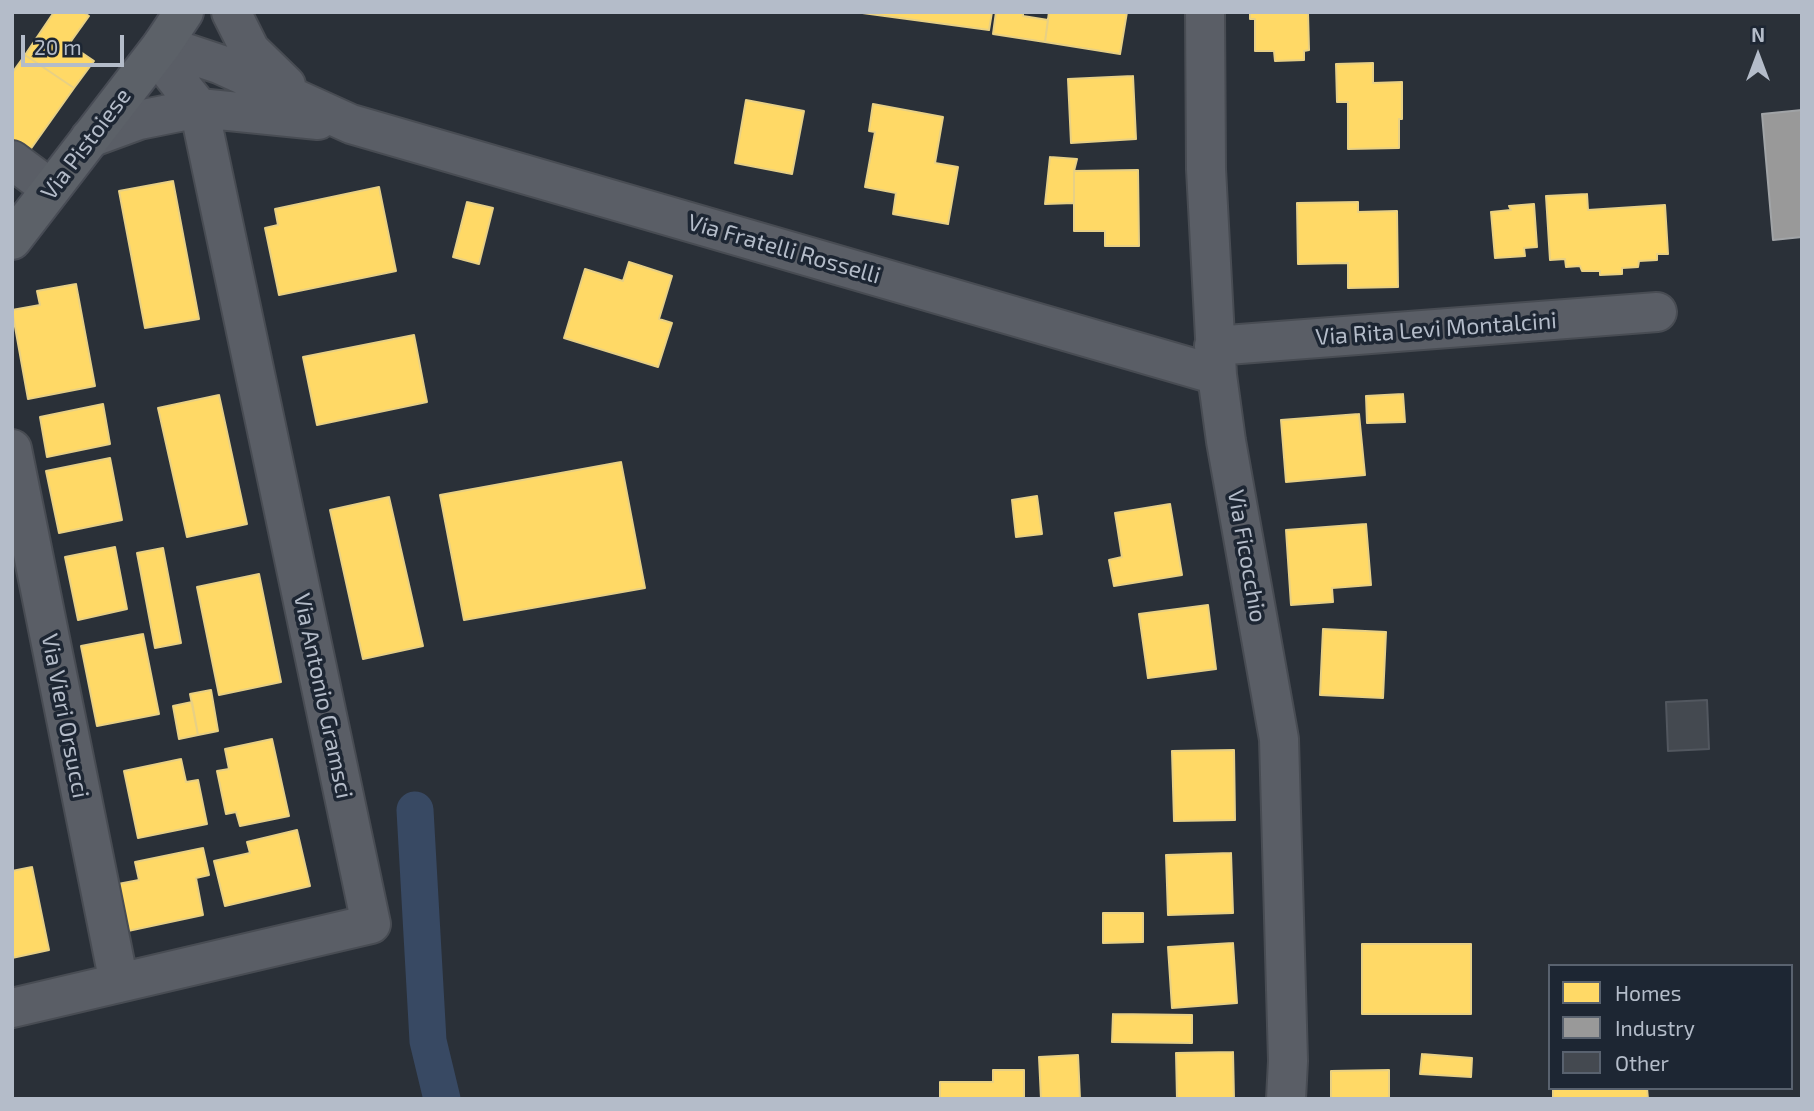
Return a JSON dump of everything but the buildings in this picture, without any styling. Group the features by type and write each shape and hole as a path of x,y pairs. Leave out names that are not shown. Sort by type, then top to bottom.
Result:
{"main road":[{"name":"Via Pistoiese","path":"12,240 162,45 184,12"}],"street":[{"name":"Via Fratelli Rosselli","path":"231,12 250,50 287,86 351,124"},
{"name":"Via Ficocchio","path":"1205,12 1206,169 1216,360 1226,441 1279,739 1288,1061 1286,1099"},
{"path":"162,45 172,74 199,108"},
{"name":"Via Fratelli Rosselli","path":"162,45 219,64 351,124 1216,360"},
{"name":"Via Fratelli Rosselli","path":"90,138 139,120 199,108 351,124"},
{"name":"Via Antonio Gramsci","path":"12,1008 371,924 199,108"},
{"path":"12,160 51,189"},
{"name":"Via Rita Levi Montalcini","path":"1216,360 1657,312"},
{"name":"Via Vieri Orsucci","path":"12,449 119,983"}],"waterway":[{"path":"415,810 428,1041 442,1099"}]}
